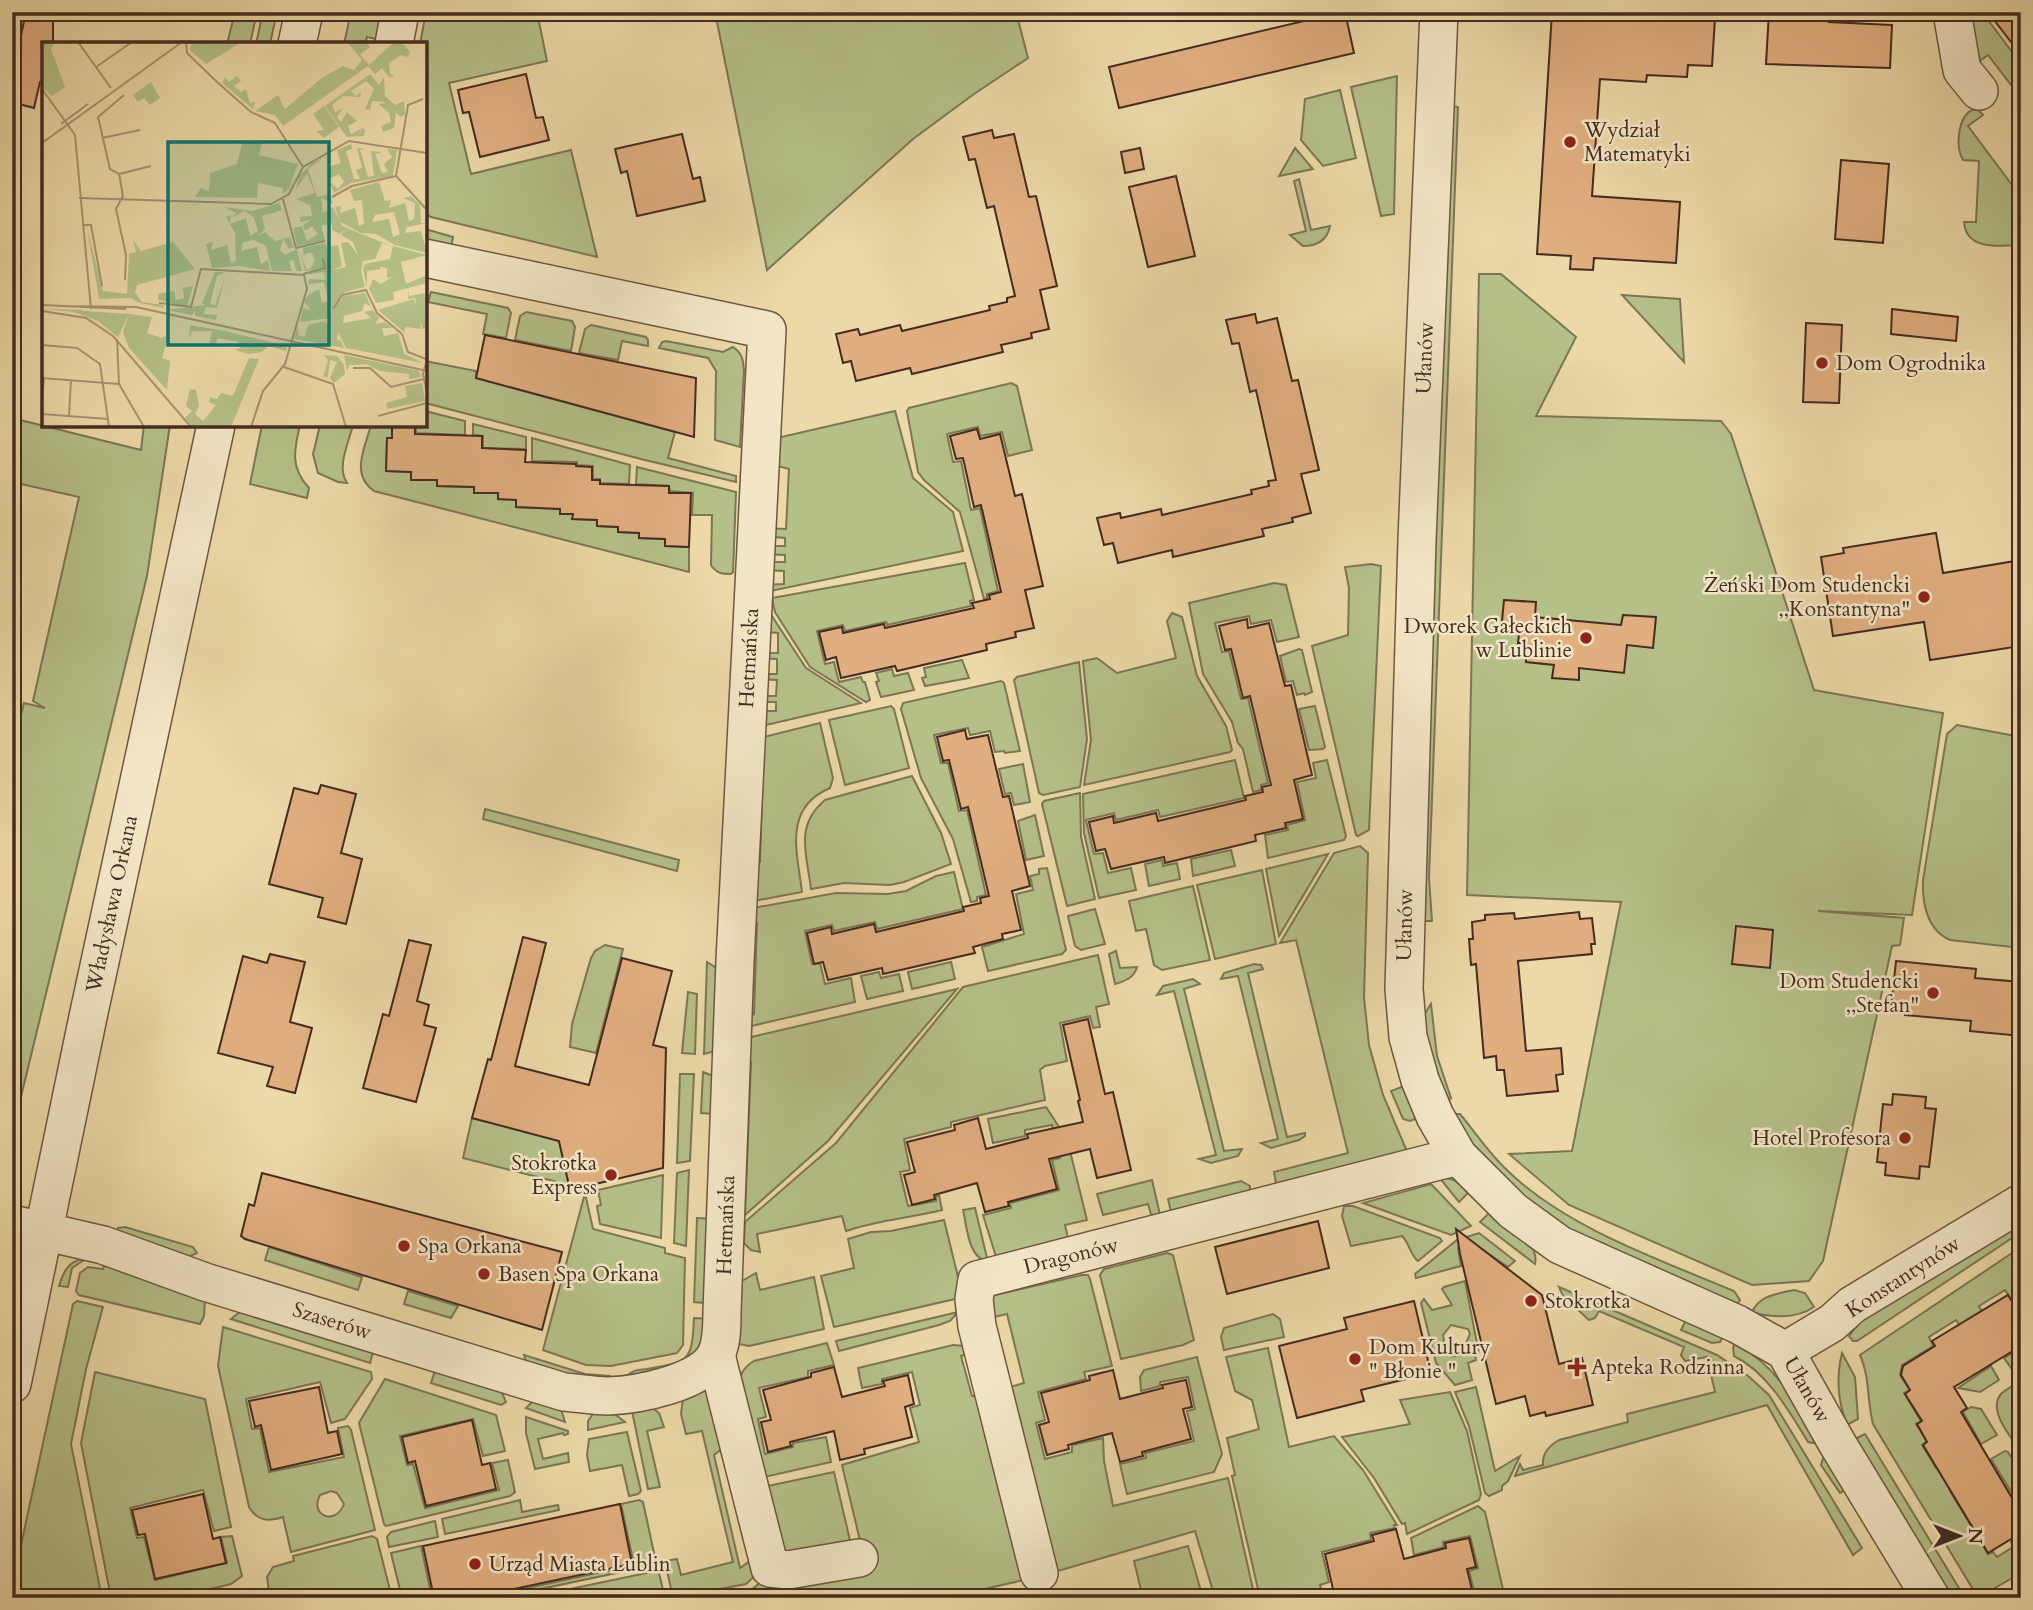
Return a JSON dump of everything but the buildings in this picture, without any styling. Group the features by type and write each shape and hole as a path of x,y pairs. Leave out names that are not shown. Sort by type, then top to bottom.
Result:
{"street":[{"path":"297,42 304,12"},
{"path":"394,42 400,12"},
{"name":"Ułanów","path":"1439,12 1417,540 1404,989 1408,1037 1419,1080 1435,1116 1458,1156 1513,1211 1560,1245 1737,1324 1785,1351 1931,1598"},
{"path":"1952,12 1962,71 1979,91"},
{"name":"Hetmańska","path":"427,258 767,330 718,1346"},
{"name":"Władysława Orkana","path":"12,1384 28,1228 88,1017 216,427"},
{"name":"Dragonów","path":"1040,1573 977,1326 974,1299 976,1280 1458,1156"},
{"name":"Konstantynów","path":"1785,1351 1832,1324 1852,1306 2021,1203"},
{"name":"Szaserów","path":"28,1228 103,1245 205,1282 564,1392 623,1395 664,1386 691,1377 707,1368 718,1346"},
{"path":"718,1346 770,1568 788,1570 859,1558"}],"green space":[{"path":"235,12 257,12 250,42 228,42"},
{"path":"263,12 277,12 270,42 256,42"},
{"path":"351,12 378,12 385,41 367,37 366,42 344,42"},
{"path":"426,12 537,12 547,61 449,83 471,174 571,150 597,257 427,214 427,42 420,42"},
{"path":"715,12 1016,12 1028,58 913,139 767,270"},
{"path":"1961,12 1982,12 2021,64 2021,98 1988,55 1973,66"},
{"path":"1397,76 1394,214 1381,216 1351,87"},
{"path":"1340,90 1356,158 1323,166 1301,140 1305,99"},
{"path":"1453,106 1458,107 1429,878 1432,921 1417,921"},
{"path":"1972,110 1978,110 1983,115 1968,126 2021,197 2021,245 1985,245 1971,238 1966,231 1964,222 1976,222 1979,161 1963,160 1959,148 1959,133 1964,119"},
{"path":"1295,148 1313,169 1279,176"},
{"path":"1299,179 1311,230 1330,226 1324,239 1313,245 1303,246 1290,235 1306,231 1294,181"},
{"path":"427,230 453,237 450,253 427,247"},
{"path":"1479,274 1501,274 1576,337 1536,416 1721,421 1731,434 1814,690 1943,713 1912,915 1818,911 1904,918 1900,945 1892,946 1823,1261 1809,1281 1752,1285 1569,1205 1509,1154 1572,1151 1621,902 1467,895"},
{"path":"431,292 508,308 511,313 506,338 483,334 487,314 428,302"},
{"path":"1622,295 1680,299 1684,362"},
{"path":"526,312 572,321 575,327 571,351 515,340 520,316"},
{"path":"591,325 646,337 648,346 622,341 618,360 579,353 585,329"},
{"path":"662,342 723,352 733,347 740,354 744,370 740,447 715,440 716,371 708,358 659,348"},
{"path":"427,361 476,371 476,378 675,432 668,458 736,476 736,482 427,404"},
{"path":"1011,383 1017,386 1032,450 1008,456 1002,432 980,436 978,427 947,434 953,462 961,461 971,510 980,508 998,591 987,594 984,599 960,512 918,472 907,411 909,408"},
{"path":"895,411 913,478 953,512 963,551 761,593 762,585 784,584 784,571 763,570 763,562 785,562 785,555 763,554 763,546 785,546 785,538 764,536 765,528 786,529 789,469 767,463 768,440"},
{"path":"427,412 465,421 465,435 416,433 416,427 427,427"},
{"path":"12,418 141,450 144,427 170,427 147,576 12,1134 12,733 16,734 24,703 45,708 33,701 79,497 12,482"},
{"path":"473,424 526,437 526,449 483,448 483,436 473,435"},
{"path":"262,427 300,427 295,458 299,473 309,488 307,498 250,484"},
{"path":"320,427 352,427 343,462 347,483 318,473 313,454"},
{"path":"370,427 392,427 392,438 387,439 386,471 411,472 411,480 437,480 438,486 474,487 474,493 498,493 516,500 516,507 560,509 560,514 573,514 573,519 597,520 597,526 618,527 619,532 639,533 639,538 665,539 665,546 689,547 689,572 374,491 363,477 363,452"},
{"path":"532,438 630,465 629,484 600,483 600,479 593,479 593,466 577,465 577,462 532,461"},
{"path":"637,467 736,492 731,574 715,570 711,565 712,515 692,515 693,493 670,491 669,486 636,484"},
{"path":"965,563 974,600 970,601 971,606 887,625 886,622 845,631 843,625 817,631 825,664 834,662 839,682 861,677 870,700 866,702 810,667 775,612 772,598"},
{"path":"1371,564 1381,566 1369,830 1358,836 1312,646 1348,635 1349,588 1345,567"},
{"path":"1274,583 1286,585 1299,637 1277,642 1271,620 1251,624 1249,616 1215,623 1222,652 1229,651 1241,699 1248,698 1268,783 1261,785 1261,790 1253,792 1243,749 1238,743 1232,722 1203,674 1189,603"},
{"path":"768,610 806,668 861,703 766,725 756,721 756,711 776,711 776,702 756,702 757,696 776,696 777,680 758,679 758,674 777,674 777,659 759,658 759,653 778,653 778,633 768,632"},
{"path":"1172,613 1182,617 1197,676 1226,726 1232,750 1084,785 1091,740 1083,661 1097,658 1117,673 1176,658 1167,621"},
{"path":"1302,650 1312,692 1305,695 1297,695 1293,681 1286,682 1280,656"},
{"path":"962,660 969,678 925,686 922,678 926,677 924,668"},
{"path":"1079,662 1087,739 1080,787 1043,795 1039,793 1014,680"},
{"path":"892,669 894,676 908,673 914,690 881,697 876,673"},
{"path":"1001,681 1004,683 1020,751 995,752 990,731 970,735 968,728 934,735 941,763 948,763 959,811 967,810 986,895 971,902 953,839 921,778 901,709 903,703"},
{"path":"891,706 909,768 845,785 829,720"},
{"path":"1315,706 1325,747 1309,750 1299,709"},
{"path":"820,723 833,778 830,788 805,807 799,819 796,846 802,892 748,902 752,869 760,862 763,771 756,762 760,738"},
{"path":"1957,725 2021,737 2021,941 2012,947 1950,940 1936,930 1925,906 1923,880 1947,734"},
{"path":"1235,760 1244,798 1160,817 1158,810 1116,820 1114,813 1086,820 1094,854 1103,853 1108,873 1131,868 1136,890 1099,898 1084,833 1083,794"},
{"path":"1327,760 1346,836 1344,840 1268,858 1265,835 1288,830 1287,825 1305,820 1297,782 1316,778 1313,763"},
{"path":"1023,764 1030,802 1014,805 1011,793 1005,794 999,769"},
{"path":"912,776 941,833 951,864 890,885 844,883 811,889 805,842 809,820 815,810 825,800"},
{"path":"1080,793 1081,837 1095,899 1067,906 1042,804 1044,801"},
{"path":"485,809 679,860 677,871 483,819"},
{"path":"1035,815 1044,856 1026,860 1018,821"},
{"path":"1360,846 1368,853 1364,997 1369,1045 1383,1095 1409,1156 1280,1186 1276,1183 1274,1172 1348,1153 1296,940 1280,943 1334,853"},
{"path":"1231,850 1235,866 1193,876 1191,859"},
{"path":"1328,854 1279,936 1266,869"},
{"path":"1162,860 1163,866 1177,863 1180,879 1149,886 1145,864"},
{"path":"1047,868 1066,950 1062,954 988,971 982,947 1024,934 1016,894 1033,890 1030,876 1039,874 1039,869"},
{"path":"1262,870 1276,944 1215,959 1197,885"},
{"path":"954,872 963,909 877,929 875,922 834,931 832,925 805,931 812,964 820,963 825,984 851,978 855,1002 743,1028 745,1021 754,1014 757,923 748,909 836,893 888,894 906,891 936,876"},
{"path":"1193,886 1210,960 1162,970 1154,965 1146,929 1136,931 1129,901"},
{"path":"1095,909 1105,944 1081,950 1075,946 1068,916"},
{"path":"605,945 623,949 596,1053 570,1047 572,1024 591,958 595,951"},
{"path":"1116,951 1120,968 1137,967 1126,980 1115,984 1109,954"},
{"path":"1098,955 1109,1004 1096,1007 1100,1027 1093,1028 1090,1016 1060,1023 1067,1061 1045,1066 1040,1070 1045,1100 951,1122 951,1127 904,1139 910,1170 900,1172 908,1206 936,1201 936,1196 939,1195 942,1210 846,1231 842,1216 757,1234 760,1252 751,1250 744,1243 745,1222 836,1143 963,987"},
{"path":"707,962 718,969 715,1051 704,1054"},
{"path":"951,962 955,979 912,989 908,972"},
{"path":"1254,964 1261,965 1263,969 1248,973 1287,1137 1305,1133 1299,1140 1271,1148 1261,1143 1278,1139 1238,976 1221,979 1224,973"},
{"path":"879,972 881,978 899,974 903,991 867,999 861,976"},
{"path":"1193,979 1200,984 1184,989 1224,1151 1242,1149 1238,1156 1211,1163 1199,1159 1216,1155 1174,991 1157,995 1163,986"},
{"path":"957,989 828,1141 745,1215 751,1062 746,1056 743,1039"},
{"path":"688,992 697,994 695,1054 682,1053"},
{"path":"1431,1004 1437,1056 1451,1098 1446,1104 1439,1088 1422,1018"},
{"path":"703,1072 713,1076 714,1114 701,1113"},
{"path":"680,1074 694,1074 690,1161 677,1163"},
{"path":"1404,1086 1418,1118 1410,1121 1403,1119 1391,1091"},
{"path":"1046,1107 1067,1139 1087,1220 1065,1225 1068,1238 997,1260 983,1215 1011,1208 1010,1203 1059,1190 1052,1160 1060,1158 1052,1125 1025,1130 1025,1136 993,1143 988,1119"},
{"path":"1460,1114 1508,1171 1557,1209 1645,1254 1734,1291 1740,1300 1736,1306 1575,1234 1546,1217 1476,1155 1452,1116"},
{"path":"472,1118 559,1141 569,1185 463,1158"},
{"path":"689,1170 686,1246 674,1243 677,1173"},
{"path":"663,1175 661,1238 600,1224 597,1206 601,1205 598,1190"},
{"path":"1438,1176 1454,1180 1469,1192 1459,1202"},
{"path":"1152,1180 1161,1219 1152,1218 1148,1204 1103,1215 1097,1194"},
{"path":"1241,1181 1250,1186 1249,1193 1172,1216 1168,1199"},
{"path":"1431,1184 1471,1226 1451,1235 1363,1203"},
{"path":"585,1193 593,1229 665,1248 665,1253 685,1258 683,1345 677,1353 611,1366 586,1365 543,1350"},
{"path":"1344,1206 1353,1206 1442,1241 1418,1261 1402,1236 1351,1246 1342,1216"},
{"path":"975,1208 988,1262 976,1255 967,1233 963,1210"},
{"path":"1490,1212 1527,1241 1535,1256 1535,1264 1480,1222"},
{"path":"697,1218 711,1219 713,1304 694,1302"},
{"path":"944,1220 962,1293 959,1298 834,1327 821,1276 854,1268 848,1239 871,1232 891,1231"},
{"path":"2021,1220 2021,1232 1857,1341 1853,1341 1849,1336 1862,1319"},
{"path":"125,1227 193,1247 197,1253 179,1261 114,1235 118,1228"},
{"path":"1479,1233 1515,1261 1508,1267 1468,1240 1458,1248 1461,1266 1416,1278 1415,1274 1457,1240"},
{"path":"269,1247 362,1277 358,1290 265,1260"},
{"path":"2021,1247 2021,1293 2011,1299 2005,1290 1979,1306 1984,1315 1962,1329 1956,1320 1929,1337 1933,1346 1902,1365 1900,1375 1910,1390 1904,1393 1921,1421 1916,1424 1927,1441 1922,1445 1936,1468 1942,1465 1955,1488 1950,1491 1988,1554 1993,1552 1997,1557 2013,1547 2011,1542 2021,1536 2021,1573 1977,1596 1873,1424 1860,1355"},
{"path":"1167,1253 1173,1255 1194,1340 1121,1359 1100,1275 1104,1269"},
{"path":"87,1258 72,1268 68,1287 59,1286 68,1267"},
{"path":"106,1261 205,1300 204,1316 200,1324 79,1295 76,1291 80,1273 88,1267 103,1269"},
{"path":"756,1273 760,1290 814,1277 824,1329 749,1346 739,1344 742,1281"},
{"path":"1088,1275 1090,1279 1112,1366 1084,1372 1086,1379 1038,1392 1045,1420 1036,1423 1045,1459 1072,1452 1072,1445 1103,1438 1104,1461 1113,1506 1228,1478 1255,1598 1215,1598 1195,1531 1051,1573 1003,1389 1024,1383 1007,1314 994,1317 991,1296"},
{"path":"1465,1281 1479,1354 1475,1355 1476,1360 1468,1363 1472,1380 1455,1385 1436,1363 1421,1303 1424,1299 1432,1310 1452,1305 1442,1289","holes":["1451,1325 1468,1329 1470,1334 1463,1348 1458,1355 1451,1356 1443,1335"]},
{"path":"1559,1287 1717,1355 1747,1375 1769,1395 1862,1548 1853,1555 1767,1405 1515,1476 1520,1464 1523,1470 1543,1465 1547,1450 1559,1440 1628,1422 1627,1414 1715,1392 1707,1357 1685,1361 1681,1355 1684,1347 1599,1311 1595,1318 1589,1320 1563,1296"},
{"path":"1794,1290 1805,1293 1814,1307 1800,1314 1784,1316 1752,1312 1764,1299"},
{"path":"408,1291 458,1306 451,1318 404,1304"},
{"path":"77,1301 103,1307 86,1369 71,1444 102,1598 12,1598 12,1587 73,1304"},
{"path":"241,1311 374,1349 370,1363 231,1319"},
{"path":"958,1312 950,1321 939,1325 839,1351 836,1341"},
{"path":"1273,1314 1280,1319 1284,1337 1224,1350 1221,1337 1224,1328"},
{"path":"694,1318 713,1319 711,1337 682,1368 627,1376 636,1371 672,1364 685,1357 692,1344"},
{"path":"1687,1318 1724,1335 1720,1342 1712,1343 1681,1330"},
{"path":"223,1327 371,1372 372,1379 345,1419 331,1423 320,1382 246,1399 252,1429 260,1428 269,1472 344,1457 338,1428 348,1426 375,1530 291,1552 283,1517 263,1519 252,1512 218,1366","holes":["331,1491 337,1493 344,1504 335,1515 324,1516 318,1508 320,1495"]},
{"path":"827,1343 834,1365 808,1371 808,1377 759,1388 766,1417 758,1419 765,1454 793,1447 793,1443 826,1437 831,1462 755,1479 738,1384 742,1373 754,1361"},
{"path":"1735,1343 1764,1364 1785,1387 1819,1444 1808,1442 1767,1383 1746,1363 1734,1356"},
{"path":"953,1345 965,1346 973,1352 961,1356 972,1396 977,1396 1024,1580 945,1598 724,1598 749,1592 763,1580 862,1549 842,1465 919,1442 910,1408 920,1405 912,1372 882,1379 882,1384 862,1388 858,1368"},
{"path":"1268,1348 1289,1447 1334,1436 1363,1470 1397,1525 1394,1525 1395,1528 1370,1533 1371,1540 1322,1552 1329,1582 1320,1585 1323,1598 1260,1598 1232,1476 1235,1475 1227,1438 1259,1429 1252,1400 1235,1391 1226,1357"},
{"path":"2021,1348 2021,1368 2014,1372 2004,1358"},
{"path":"1842,1353 1855,1377 1858,1419 1847,1425 1839,1389"},
{"path":"524,1355 585,1374 610,1376 612,1381 592,1382 526,1362"},
{"path":"1197,1357 1222,1454 1214,1472 1127,1494 1120,1464 1146,1458 1145,1453 1194,1441 1187,1411 1195,1409 1188,1377 1160,1382 1160,1386 1141,1391 1140,1377 1144,1370"},
{"path":"437,1365 500,1388 506,1402 501,1405 431,1383"},
{"path":"1991,1366 1999,1380 1980,1392 1958,1388"},
{"path":"95,1372 205,1399 231,1527 214,1531 203,1490 130,1508 137,1538 144,1537 155,1580 227,1563 221,1537 232,1536 242,1576 231,1584 173,1598 111,1598 81,1443"},
{"path":"385,1379 496,1415 505,1451 483,1456 473,1419 400,1436 407,1465 413,1464 425,1508 499,1490 492,1463 508,1460 515,1492 510,1496 386,1526 359,1423"},
{"path":"2021,1381 2021,1452 2002,1424 1997,1401 2001,1394"},
{"path":"1476,1387 1495,1471 1520,1456 1502,1490 1489,1496 1485,1493 1469,1426 1455,1392"},
{"path":"707,1389 731,1442 714,1455 740,1568 757,1556 760,1571 746,1584 720,1589 716,1598 673,1598 665,1561 677,1559 681,1575 733,1562 702,1431 686,1434 681,1414 683,1398"},
{"path":"1450,1392 1467,1431 1481,1494 1479,1500 1407,1534 1405,1523 1402,1524 1374,1478 1342,1437 1410,1424 1400,1400"},
{"path":"534,1400 561,1409 565,1422 526,1408"},
{"path":"649,1405 659,1413 664,1427 647,1431 660,1487 648,1489 631,1406"},
{"path":"616,1407 616,1415 625,1422 588,1430 588,1421 595,1411"},
{"path":"1971,1407 1981,1409 1997,1435 1981,1444 1963,1412"},
{"path":"526,1417 568,1431 568,1434 538,1439 543,1459 568,1453 569,1462 535,1469 526,1433"},
{"path":"627,1432 641,1491 629,1496 622,1465 590,1471 587,1455 589,1439"},
{"path":"1865,1434 1965,1598 1953,1598 1855,1439"},
{"path":"2005,1451 2021,1473 2021,1491 2013,1495 1991,1459"},
{"path":"1824,1455 1851,1487 1840,1493 1821,1465"},
{"path":"834,1472 852,1549 779,1561 758,1488"},
{"path":"520,1500 522,1512 558,1505 559,1510 445,1534 442,1519"},
{"path":"639,1500 643,1502 656,1562 654,1565 498,1598 481,1598 634,1565 621,1504"},
{"path":"1478,1506 1485,1512 1505,1598 1476,1598 1469,1571 1478,1568 1470,1536 1443,1542 1444,1547 1414,1555 1411,1538"},
{"path":"435,1521 438,1537 389,1547 387,1537 391,1532"},
{"path":"372,1536 377,1539 392,1598 270,1598 267,1577 273,1567 294,1561 293,1556"},
{"path":"421,1546 432,1598 402,1598 391,1553"},
{"path":"1188,1546 1203,1598 1143,1598 1134,1561"},
{"path":"656,1571 659,1573 665,1598 527,1598"}],"place":[{"name":"Wydział Matematyki","path":"1570,142"},
{"name":"Dom Ogrodnika","path":"1822,363"},
{"name":"Żeński Dom Studencki ,,Konstantyna\"","path":"1924,597"},
{"name":"Dworek Gałeckich w Lublinie","path":"1586,638"},
{"name":"Dom Studencki ,,Stefan\"","path":"1933,993"},
{"name":"Hotel Profesora","path":"1905,1138"},
{"name":"Stokrotka Express","path":"611,1175"},
{"name":"Spa Orkana","path":"404,1246"},
{"name":"Basen Spa Orkana","path":"484,1274"},
{"name":"Stokrotka","path":"1531,1301"},
{"name":"Dom Kultury \" Błonie \"","path":"1355,1359"},
{"name":"Apteka Rodzinna","path":"1577,1367"},
{"name":"Urząd Miasta Lublin","path":"475,1564"}]}
